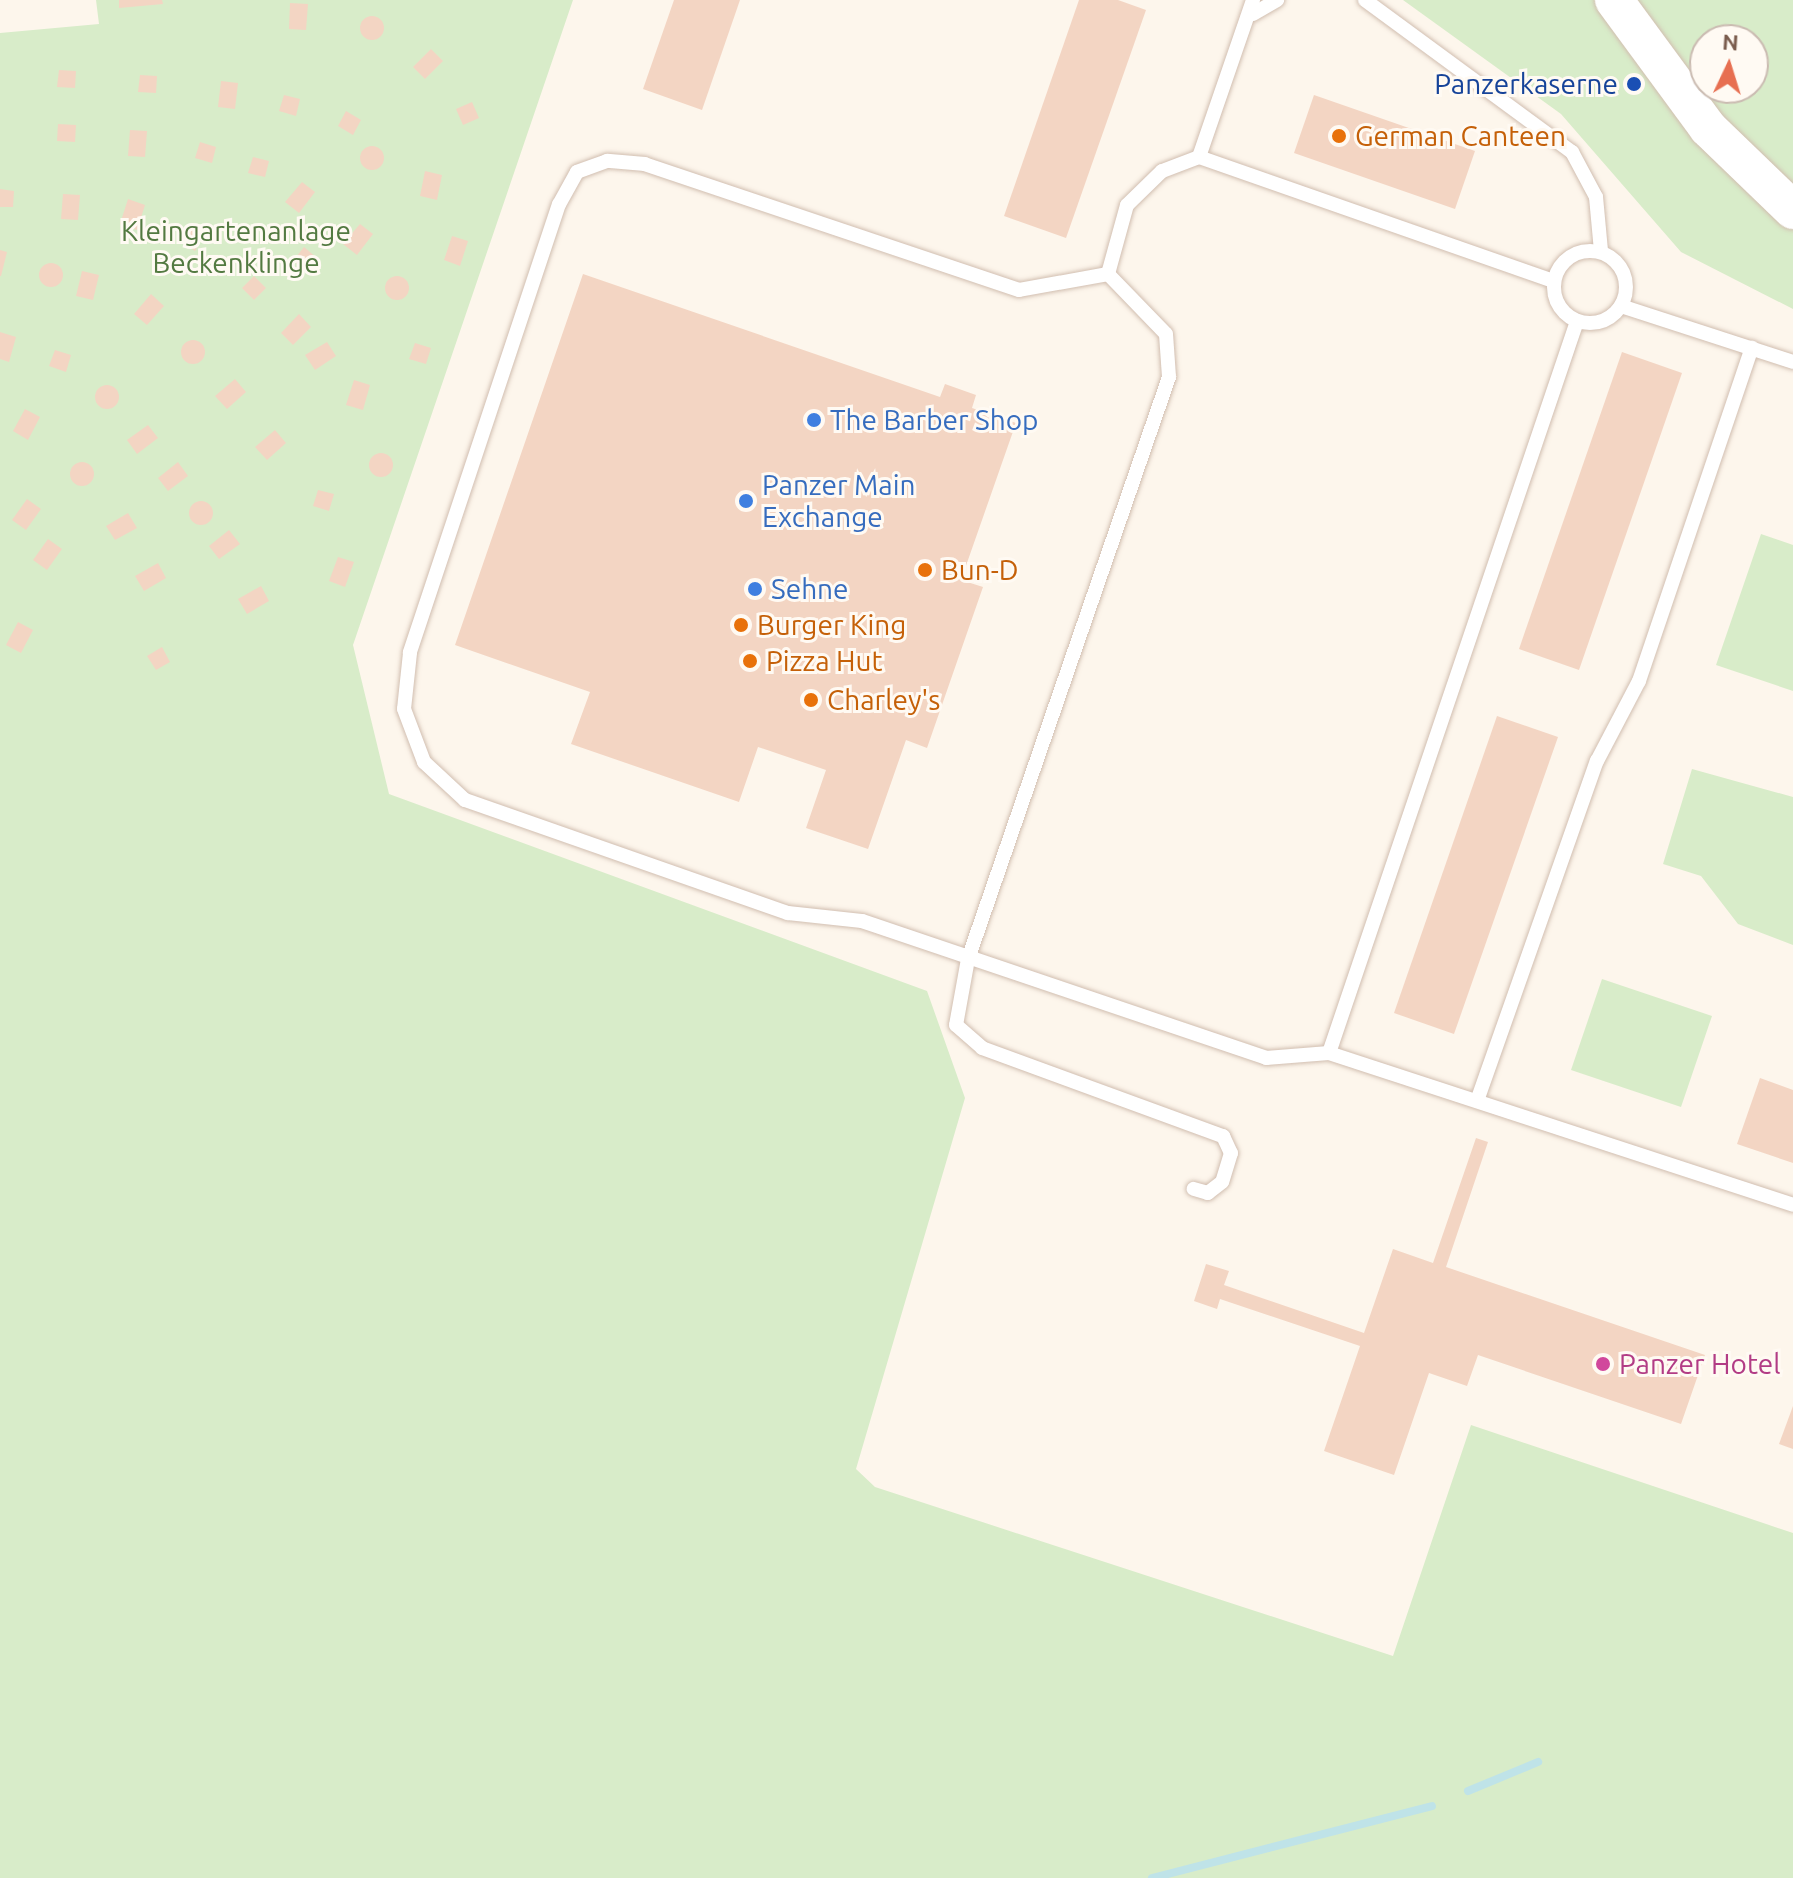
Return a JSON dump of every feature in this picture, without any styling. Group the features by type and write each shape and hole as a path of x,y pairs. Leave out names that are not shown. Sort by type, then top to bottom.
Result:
{"main road":[{"path":"1614,0 1708,128 1793,210"}],"lane":[{"path":"1199,157 1253,7 1277,0"},
{"path":"1365,0 1572,152 1596,197 1601,251 1626,281 1621,306 1609,318 1577,321 1559,305 1553,281 1566,259 1601,251"},
{"path":"1108,274 1127,205 1162,171 1199,157 1553,281"},
{"path":"1108,274 1041,289 995,285 645,164 607,161 577,172 559,204 404,680 412,738 433,773 465,800 788,913 862,921 1252,1055 1301,1060 1329,1053 1793,1205"},
{"path":"1108,274 1166,334 1169,377 954,1007 965,1039 1223,1136 1231,1153 1222,1182 1208,1193 1194,1189"},
{"path":"1621,306 1793,362"},
{"path":"1329,1053 1577,321"},
{"path":"1477,1101 1597,761 1639,681 1752,348"}],"green space":[{"name":"Kleingartenanlage Beckenklinge","path":"96,0 573,0 353,645 389,794 927,991 965,1098 856,1469 875,1487 1393,1656 1471,1425 1793,1533 1793,1878 0,1878 0,33 99,24"},
{"path":"1403,0 1793,0 1793,309 1681,252 1561,114"},
{"path":"1761,534 1793,545 1793,691 1716,665"},
{"path":"1692,769 1793,797 1793,945 1738,924 1701,876 1663,864"},
{"path":"1602,979 1712,1016 1681,1107 1571,1070"}],"building":[{"path":"119,0 162,0 163,4 119,8"},
{"path":"674,0 740,0 702,110 643,89"},
{"path":"1079,0 1118,0 1146,10 1066,238 1004,216"},
{"path":"290,3 308,4 306,30 289,29"},
{"path":"372,16 383,23 384,28 377,39 372,40 361,33 360,28 367,17"},
{"path":"431,49 443,61 425,79 413,67"},
{"path":"59,70 76,71 75,88 57,87"},
{"path":"140,75 157,76 156,93 138,92"},
{"path":"221,81 238,83 235,109 218,107"},
{"path":"284,95 300,99 296,116 279,111"},
{"path":"1314,95 1475,151 1455,209 1294,153"},
{"path":"472,102 479,118 463,125 456,109"},
{"path":"346,111 361,120 353,135 338,126"},
{"path":"58,124 76,125 75,142 57,141"},
{"path":"130,130 147,131 145,157 128,156"},
{"path":"200,142 216,147 212,163 195,158"},
{"path":"372,146 383,153 384,158 377,169 372,170 361,163 360,158 367,147"},
{"path":"253,157 269,161 265,177 248,173"},
{"path":"425,171 442,175 437,200 420,196"},
{"path":"302,182 315,192 299,213 285,202"},
{"path":"0,189 14,191 13,207 0,207"},
{"path":"63,194 80,195 78,220 61,219"},
{"path":"128,199 145,205 137,230 120,224"},
{"path":"360,224 373,234 357,255 343,244"},
{"path":"190,227 204,236 195,251 181,242"},
{"path":"452,236 468,241 460,266 444,260"},
{"path":"304,247 317,258 307,271 293,261"},
{"path":"0,250 7,252 1,276 0,276"},
{"path":"51,263 62,270 63,275 56,286 51,287 40,280 39,275 46,264"},
{"path":"82,271 99,275 93,300 76,296"},
{"name":"Panzer Main Exchange","path":"583,274 940,397 945,384 976,395 972,408 1016,423 961,580 983,587 927,748 906,740 868,849 806,828 826,770 758,747 739,802 571,744 590,692 455,645"},
{"path":"254,276 266,288 254,300 242,288"},
{"path":"397,276 408,283 409,288 402,299 397,300 386,293 385,288 392,277"},
{"path":"151,294 164,306 147,325 134,314"},
{"path":"299,314 311,327 293,345 281,333"},
{"path":"0,332 16,337 9,362 0,359"},
{"path":"193,340 204,347 205,352 198,363 193,364 182,357 181,352 188,341"},
{"path":"327,342 336,356 315,370 305,355"},
{"path":"415,343 431,348 426,364 409,359"},
{"path":"55,350 71,355 66,372 49,366"},
{"path":"1622,352 1682,373 1579,670 1519,649"},
{"path":"235,379 246,392 227,409 215,396"},
{"path":"354,380 370,385 363,410 346,405"},
{"path":"107,385 118,392 119,397 112,408 107,409 96,402 95,397 102,386"},
{"path":"25,409 40,417 28,440 13,431"},
{"path":"148,425 158,438 137,454 127,440"},
{"path":"275,430 286,443 267,460 255,447"},
{"path":"381,453 392,460 393,465 386,476 381,477 370,470 369,465 376,454"},
{"path":"82,462 93,469 94,474 87,485 82,486 71,479 70,474 77,463"},
{"path":"178,462 188,476 168,491 158,478"},
{"path":"318,490 334,494 329,511 313,506"},
{"path":"27,499 41,509 26,530 12,520"},
{"path":"201,501 212,508 213,513 206,524 201,525 190,518 189,513 196,502"},
{"path":"128,513 137,528 115,540 106,526"},
{"path":"229,530 240,544 219,559 209,546"},
{"path":"48,539 62,549 47,570 33,560"},
{"path":"338,557 354,562 345,587 329,581"},
{"path":"158,563 166,578 144,591 135,576"},
{"path":"261,586 269,601 247,614 238,599"},
{"path":"18,622 33,630 21,653 6,645"},
{"path":"162,647 170,662 156,670 147,656"},
{"path":"1497,716 1558,737 1454,1034 1394,1013"},
{"path":"1760,1078 1793,1090 1793,1163 1737,1144"},
{"name":"Panzer Hotel","path":"1476,1138 1488,1142 1446,1267 1705,1355 1681,1424 1478,1355 1467,1386 1429,1373 1394,1475 1324,1451 1360,1346 1220,1299 1217,1309 1194,1301 1206,1264 1229,1271 1224,1285 1364,1333 1393,1249 1433,1263"},
{"path":"1793,1406 1793,1449 1779,1444"}],"waterway":[{"path":"1468,1791 1538,1762"},
{"path":"1152,1878 1432,1806"}],"place":[{"name":"Panzerkaserne","path":"1634,84"},
{"name":"German Canteen","path":"1339,136"},
{"name":"The Barber Shop","path":"814,420"},
{"name":"Panzer Main Exchange","path":"746,501"},
{"name":"Bun-D","path":"925,570"},
{"name":"Sehne","path":"755,589"},
{"name":"Burger King","path":"741,625"},
{"name":"Pizza Hut","path":"750,661"},
{"name":"Charley's","path":"811,700"},
{"name":"Panzer Hotel","path":"1603,1364"}]}
